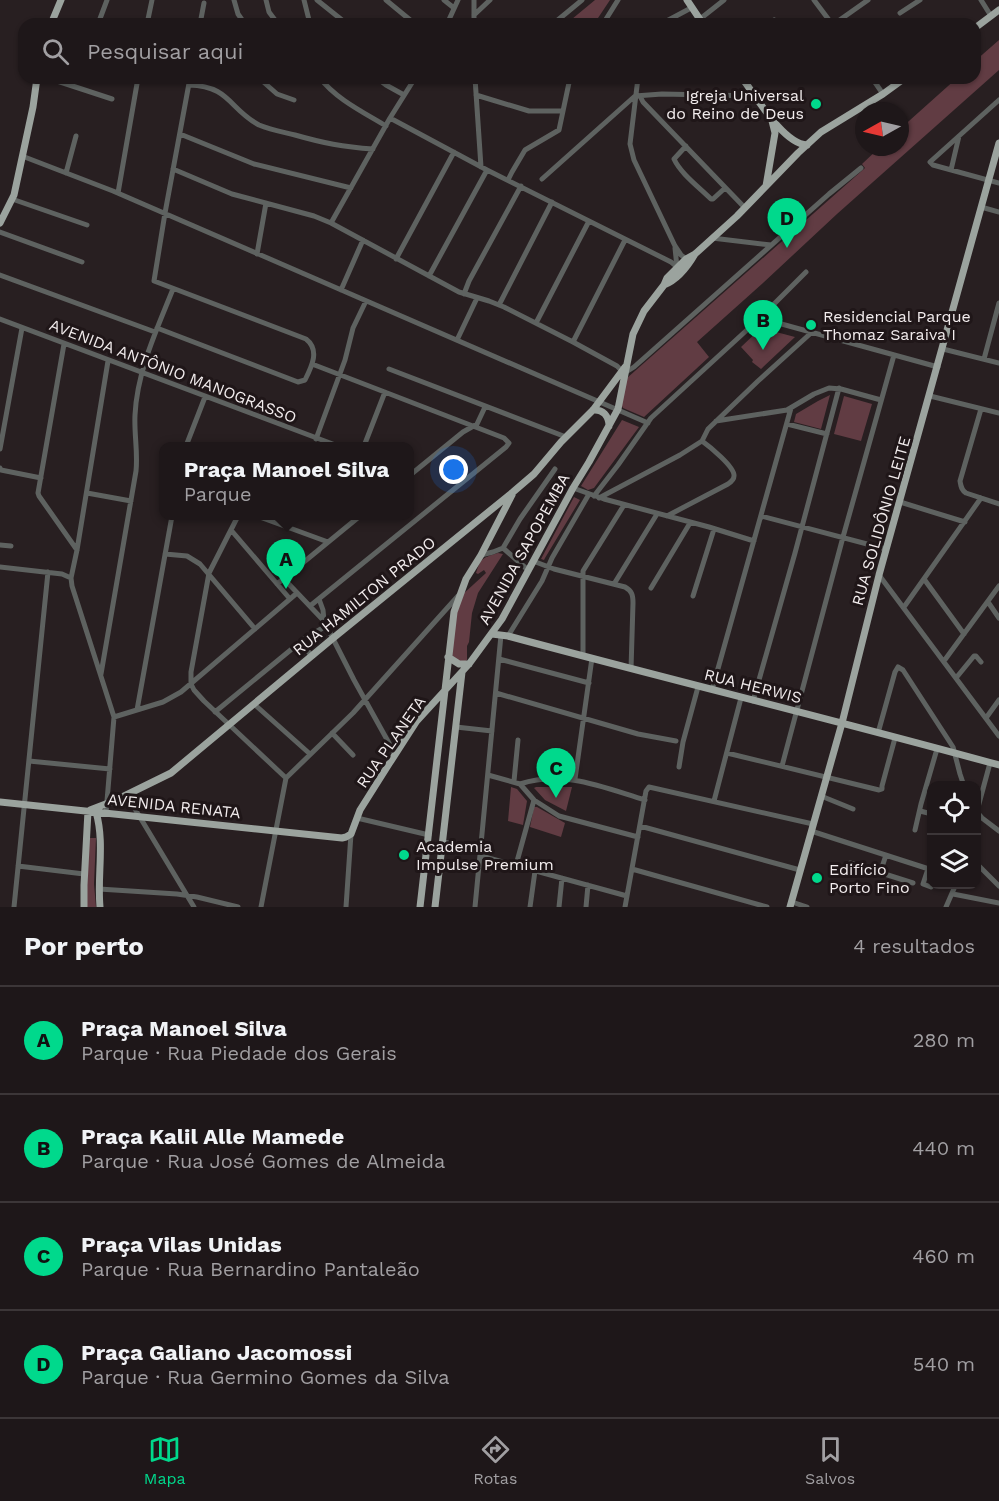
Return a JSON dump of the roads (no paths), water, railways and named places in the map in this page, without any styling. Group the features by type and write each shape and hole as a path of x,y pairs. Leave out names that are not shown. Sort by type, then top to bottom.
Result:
{"main road":[{"path":"54,18 61,0"},
{"path":"687,0 700,18"},
{"path":"981,24 999,10"},
{"path":"0,223 12,199 36,84"},
{"path":"747,84 772,121 774,128 766,186"},
{"name":"AVENIDA SAPOPEMBA","path":"462,672 499,633 528,570 618,409 633,334 644,311 668,278 745,208 798,153 824,130 897,84"},
{"path":"772,121 797,143 807,145"},
{"path":"774,136 784,131"},
{"path":"797,143 798,153"},
{"name":"RUA SOLIDÔNIO LEITE","path":"791,905 842,723 886,549 999,144"},
{"path":"769,169 772,173 777,174"},
{"name":"RUA HAMILTON PRADO","path":"88,811 171,773 534,474 593,410 625,371"},
{"path":"593,410 605,414 609,426"},
{"path":"420,907 429,836 441,699 445,690 454,612 466,579 513,492"},
{"name":"RUA HERWIS","path":"499,633 999,765"},
{"path":"448,657 459,664 469,664"},
{"path":"435,907 462,672"},
{"name":"RUA PLANETA","path":"445,690 462,672"},
{"name":"RUA PLANETA","path":"349,838 357,818 416,722 441,699"},
{"name":"AVENIDA RENATA","path":"0,802 349,838"},
{"path":"84,907 88,811"},
{"path":"96,812 101,840"},
{"path":"99,907 101,840 106,813"},
{"path":"86,837 94,834 101,840"}],"street":[{"path":"100,18 107,0"},
{"path":"148,18 152,0"},
{"path":"234,0 241,18"},
{"path":"266,0 269,12 274,18"},
{"path":"304,0 308,18"},
{"path":"316,0 339,18"},
{"path":"386,0 408,18"},
{"path":"444,0 454,8"},
{"path":"449,18 458,0"},
{"path":"474,0 474,15"},
{"path":"474,15 490,0"},
{"path":"560,18 582,0"},
{"path":"607,18 618,0"},
{"path":"705,18 724,0"},
{"path":"814,0 828,18"},
{"path":"842,18 868,0"},
{"path":"900,13 920,0"},
{"path":"981,0 991,16"},
{"path":"201,18 204,3"},
{"path":"673,18 692,8"},
{"path":"66,84 112,99"},
{"path":"118,193 137,84"},
{"path":"266,84 277,94 294,100"},
{"path":"326,84 358,109 386,126"},
{"path":"385,84 404,95"},
{"path":"331,223 411,84"},
{"path":"429,276 484,168 475,84"},
{"path":"508,180 525,150 559,130 569,84"},
{"path":"638,84 630,144 631,152 675,246 680,269"},
{"path":"876,84 883,94"},
{"path":"0,274 298,382 305,380 312,364 314,349 306,339 155,283 153,280 189,85 217,91 247,117 269,129 326,144 373,149"},
{"path":"542,179 638,96 662,94 756,96"},
{"path":"476,95 529,111 563,111"},
{"path":"638,96 745,208"},
{"path":"999,100 930,163 999,183"},
{"path":"390,118 671,262 680,269"},
{"path":"180,134 254,164 351,188"},
{"path":"951,170 960,135"},
{"path":"66,173 76,136"},
{"path":"686,147 674,159 682,171 711,199 725,188"},
{"path":"396,259 454,152"},
{"path":"22,156 165,213 648,423"},
{"path":"173,169 232,194 314,216 331,223 464,294 499,305 625,371 634,367 861,168"},
{"path":"464,294 521,186"},
{"path":"12,199 87,225"},
{"path":"499,305 552,202"},
{"path":"257,254 266,203"},
{"path":"981,207 999,212"},
{"path":"536,323 589,221"},
{"path":"0,232 82,261"},
{"path":"712,238 771,245"},
{"path":"341,290 363,240"},
{"path":"573,342 625,240"},
{"path":"675,246 688,261"},
{"path":"475,907 499,659 499,633 542,581 552,558 648,423 806,273"},
{"path":"101,674 137,460 135,414 142,373 173,289"},
{"path":"457,340 477,298"},
{"path":"316,439 340,375 353,328 366,301"},
{"path":"984,359 999,303"},
{"path":"760,318 938,367"},
{"name":"AVENIDA ANTÔNIO MANOGRASSO","path":"0,319 324,442"},
{"path":"0,449 22,328"},
{"path":"594,496 680,455 702,441 708,429 716,421 812,333"},
{"path":"64,344 39,496 77,549"},
{"path":"943,349 999,363"},
{"path":"782,766 894,356"},
{"path":"106,813 114,717 71,578 108,361"},
{"path":"310,606 509,443 504,438 312,364"},
{"path":"389,369 567,437"},
{"path":"716,421 791,408 829,388 839,388 881,400"},
{"path":"753,701 839,388"},
{"path":"366,442 385,392"},
{"path":"930,396 999,413"},
{"path":"188,442 205,397"},
{"path":"414,471 474,426 485,407"},
{"path":"712,690 791,408"},
{"path":"981,409 960,481 961,488 964,492 999,504"},
{"path":"787,424 827,434"},
{"path":"666,517 733,480 733,471 702,441"},
{"path":"0,468 41,478"},
{"path":"481,555 503,548 555,469"},
{"path":"573,488 624,505 754,541"},
{"path":"87,493 131,501"},
{"path":"903,608 981,498"},
{"path":"900,502 965,522"},
{"path":"583,656 583,576 585,568 624,505"},
{"path":"614,584 657,514"},
{"path":"761,516 886,549"},
{"path":"137,710 171,520"},
{"path":"236,520 208,573 191,672 191,684 215,712 286,778"},
{"path":"268,520 327,542"},
{"path":"277,584 355,520"},
{"path":"651,588 690,523"},
{"path":"693,596 714,529"},
{"path":"231,530 290,599"},
{"path":"0,545 11,546"},
{"path":"503,548 528,570"},
{"path":"165,554 194,559 255,629"},
{"path":"533,561 629,589 633,603 632,669"},
{"path":"0,567 48,572 71,578"},
{"path":"14,907 48,572"},
{"path":"879,575 999,736"},
{"path":"284,579 325,623"},
{"path":"924,579 964,634"},
{"path":"944,662 999,586"},
{"path":"114,717 172,698 297,593"},
{"path":"261,907 286,778 365,700 459,595"},
{"path":"319,599 332,639 395,754"},
{"path":"988,602 999,618"},
{"path":"215,712 325,623"},
{"path":"300,642 312,656"},
{"path":"956,678 974,656 981,662"},
{"path":"575,779 592,658"},
{"path":"499,659 589,682"},
{"path":"878,733 898,667 903,670 947,736 953,747 962,781"},
{"path":"679,767 683,742 698,687"},
{"path":"496,693 655,738 676,741"},
{"path":"714,801 741,698"},
{"path":"986,718 999,700"},
{"path":"254,704 310,754"},
{"path":"456,728 492,731"},
{"path":"332,733 353,755"},
{"path":"727,753 875,790 882,789 895,738"},
{"path":"518,740 517,783 534,800 564,818 638,837"},
{"path":"915,830 937,749"},
{"path":"29,760 110,769"},
{"path":"981,796 990,763"},
{"path":"488,775 517,783 538,779 575,779 645,800"},
{"path":"625,907 646,791 649,787 714,801 812,828 927,868"},
{"path":"129,794 194,907"},
{"path":"821,796 853,809"},
{"path":"516,865 534,800"},
{"path":"920,811 927,813"},
{"path":"981,817 999,831"},
{"path":"357,818 429,836"},
{"path":"640,826 800,870"},
{"name":"RUA PLANETA","path":"345,907 349,838"},
{"path":"443,842 482,849"},
{"path":"880,873 886,855"},
{"path":"481,856 627,896"},
{"path":"850,863 914,883"},
{"path":"18,866 84,874"},
{"path":"981,868 999,886"},
{"path":"632,869 767,907"},
{"path":"530,907 535,871"},
{"path":"927,873 922,883 927,885"},
{"path":"559,907 562,878"},
{"path":"586,907 588,885"},
{"path":"99,889 187,896 238,907"},
{"path":"946,907 954,889"},
{"path":"952,894 999,903"},
{"path":"791,905 807,907"}],"place":[{"name":"Igreja Universal do Reino de Deus","path":"816,104"},
{"name":"Praça Galiano Jacomossi","path":"787,248"},
{"name":"Residencial Parque Thomaz Saraiva I","path":"811,325"},
{"name":"Praça Kalil Alle Mamede","path":"763,350"},
{"name":"Praça Manoel Silva","path":"286,589"},
{"name":"Praça Vilas Unidas","path":"556,798"},
{"name":"Academia Impulse Premium","path":"404,855"},
{"name":"Edifício Porto Fino","path":"817,878"}]}
